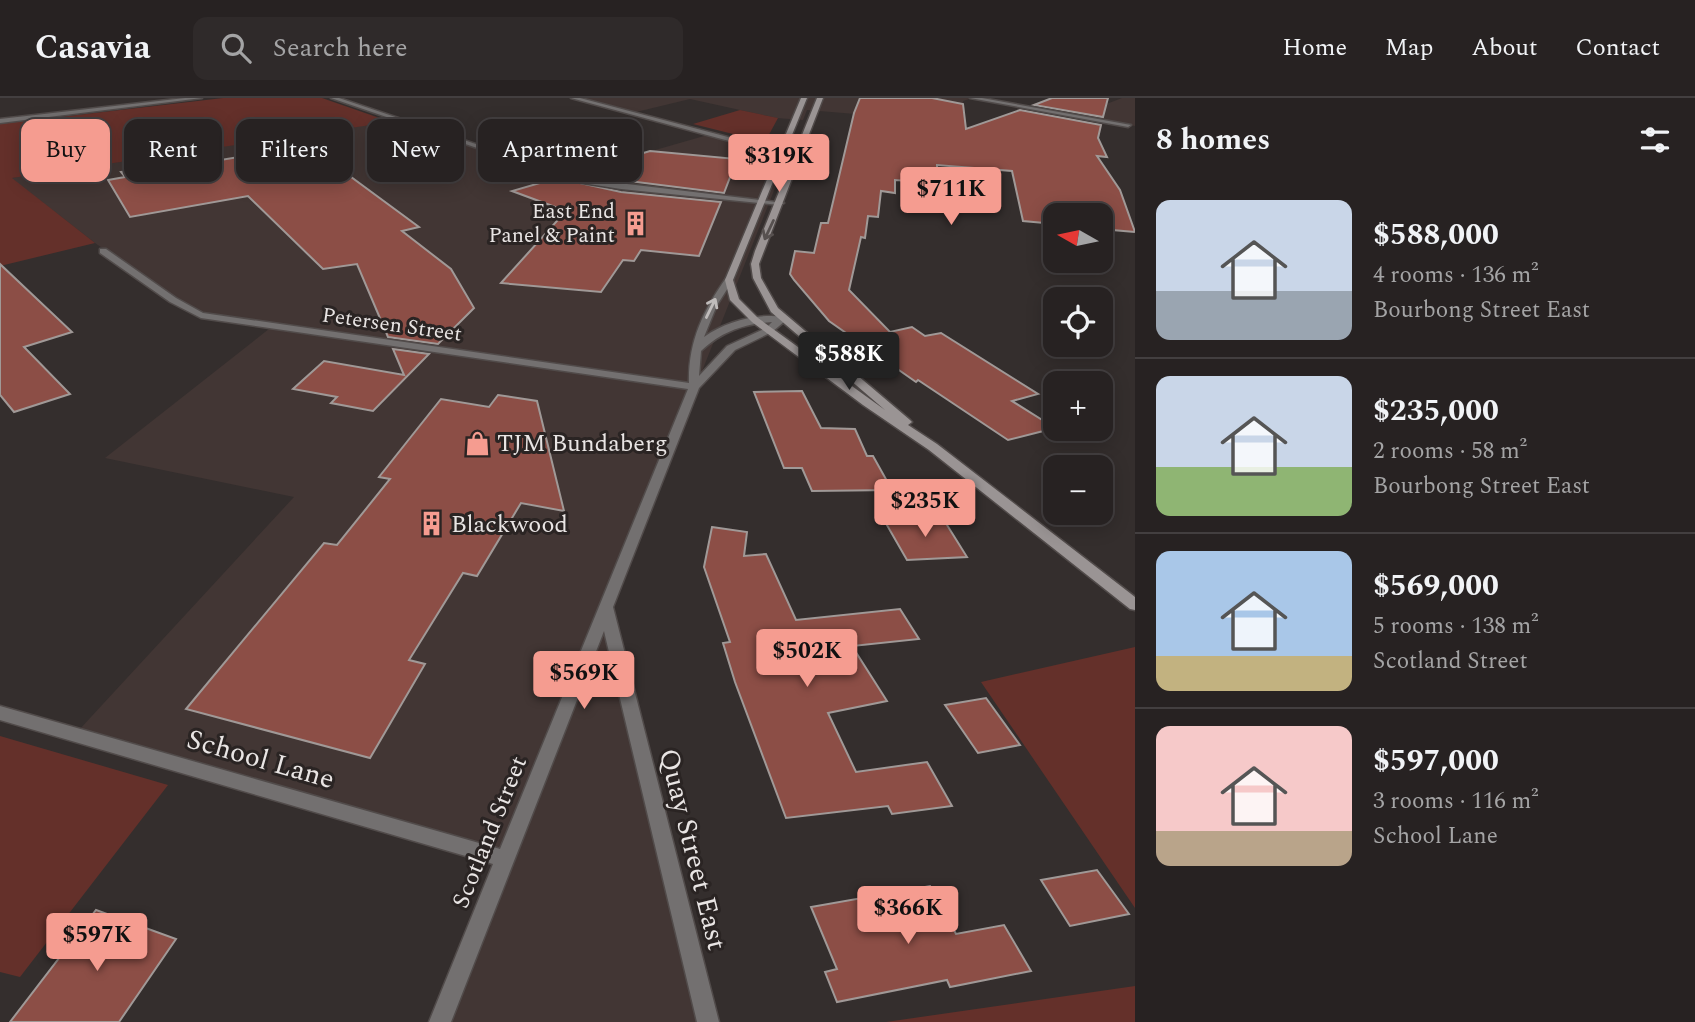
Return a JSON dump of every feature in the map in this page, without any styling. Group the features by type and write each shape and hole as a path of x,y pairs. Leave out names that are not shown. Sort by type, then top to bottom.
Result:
{"main road":[{"name":"Scotland Street","path":"729,280 804,98"},
{"path":"820,98 755,264 764,295 782,319 885,401 933,447"},
{"path":"729,280 735,300 755,320 867,403 933,447 1135,605"}],"street":[{"path":"0,121 200,98"},
{"path":"334,98 576,180 780,203"},
{"path":"573,98 781,153 797,154"},
{"path":"973,98 1131,126"},
{"path":"998,98 1131,126"},
{"name":"Petersen Street","path":"103,251 173,300 201,315 694,387"},
{"name":"Scotland Street","path":"440,1022 694,387 694,352 714,300 729,280"},
{"path":"694,352 716,332 736,323 782,319"},
{"name":"Scotland Street","path":"694,387 732,348 769,330 782,319"},
{"name":"Quay Street East","path":"606,607 708,1022"},
{"name":"School Lane","path":"0,713 505,859"}],"shaded area":[{"path":"223,98 322,98 382,119 367,119 367,126 353,128 353,119 236,119 236,145 222,147 222,119 124,119 124,161 110,164 110,119 43,119"},
{"path":"575,98 972,98 963,101 965,123 807,110 803,120 777,118 690,99 632,113"},
{"path":"1122,98 1135,98 1135,126 1078,115"},
{"path":"740,110 778,118 765,142 693,124"},
{"path":"21,122 21,177 12,178 95,243 0,266 0,124"},
{"path":"367,125 367,182 464,182 464,142 478,146 478,182 642,182 642,154 711,134 789,153 608,607 715,1022 442,1022 507,858 79,730 294,497 105,458 274,325 193,310 95,243 11,178 21,177 21,182 110,182 110,163 124,161 124,182 222,182 222,147 236,145 236,182 353,182 353,127"},
{"path":"1135,647 1135,908 981,682"},
{"path":"0,736 168,785 20,977 0,972"},
{"path":"1135,986 1135,1022 886,1022"}],"building":[{"path":"860,98 932,98 963,104 966,129 1020,110 1101,125 1098,138 1107,157 1097,156 1120,190 1135,232 1113,230 1113,203 1043,203 1043,223 1023,221 1012,171 937,165 937,183 895,180 895,193 881,191 878,217 868,216 865,238 861,237 849,290 890,332 912,327 925,336 941,333 1038,394 1012,401 1043,420 1043,431 1008,440 918,380 916,382 829,321 790,274 795,251 814,253 821,223 828,223"},
{"path":"1052,98 1108,98 1103,117 1034,105"},
{"path":"650,151 737,159 724,193 637,182 642,182 642,153"},
{"path":"236,158 236,182 353,182 353,178 419,227 402,231 451,269 474,308 438,344 388,337 357,264 323,269 248,196 130,217 109,182 124,177 124,182 222,182 222,160"},
{"path":"543,182 575,182 621,192 721,202 699,256 641,250 634,261 623,260 601,292 501,283 566,211 512,191"},
{"path":"0,264 72,332 24,347 70,394 14,412 0,395"},
{"path":"393,349 429,354 373,411 331,403 337,397 293,389 324,361 404,375"},
{"path":"802,391 821,428 855,429 867,456 873,456 892,490 812,491 802,468 784,468 754,392"},
{"path":"498,395 537,401 564,511 521,503 477,576 463,573 409,660 425,664 370,758 186,709 324,543 337,545 390,479 379,477 441,399 489,407"},
{"path":"942,517 967,557 907,560 884,520"},
{"path":"712,527 747,532 744,556 766,554 796,620 900,609 919,639 852,646 887,701 828,713 856,772 927,762 952,806 892,814 888,806 786,818 723,643 730,642 704,567"},
{"path":"986,698 1020,745 978,753 945,705"},
{"path":"1097,870 1129,914 1070,926 1041,880"},
{"path":"930,886 956,934 1004,925 1031,971 950,987 947,980 837,1002 825,972 837,969 811,907"},
{"path":"96,910 176,939 119,1022 10,1022"}],"place":[{"name":"East End Panel & Paint","path":"635,223"},
{"name":"TJM Bundaberg","path":"477,443"},
{"name":"Blackwood","path":"431,524"}]}
